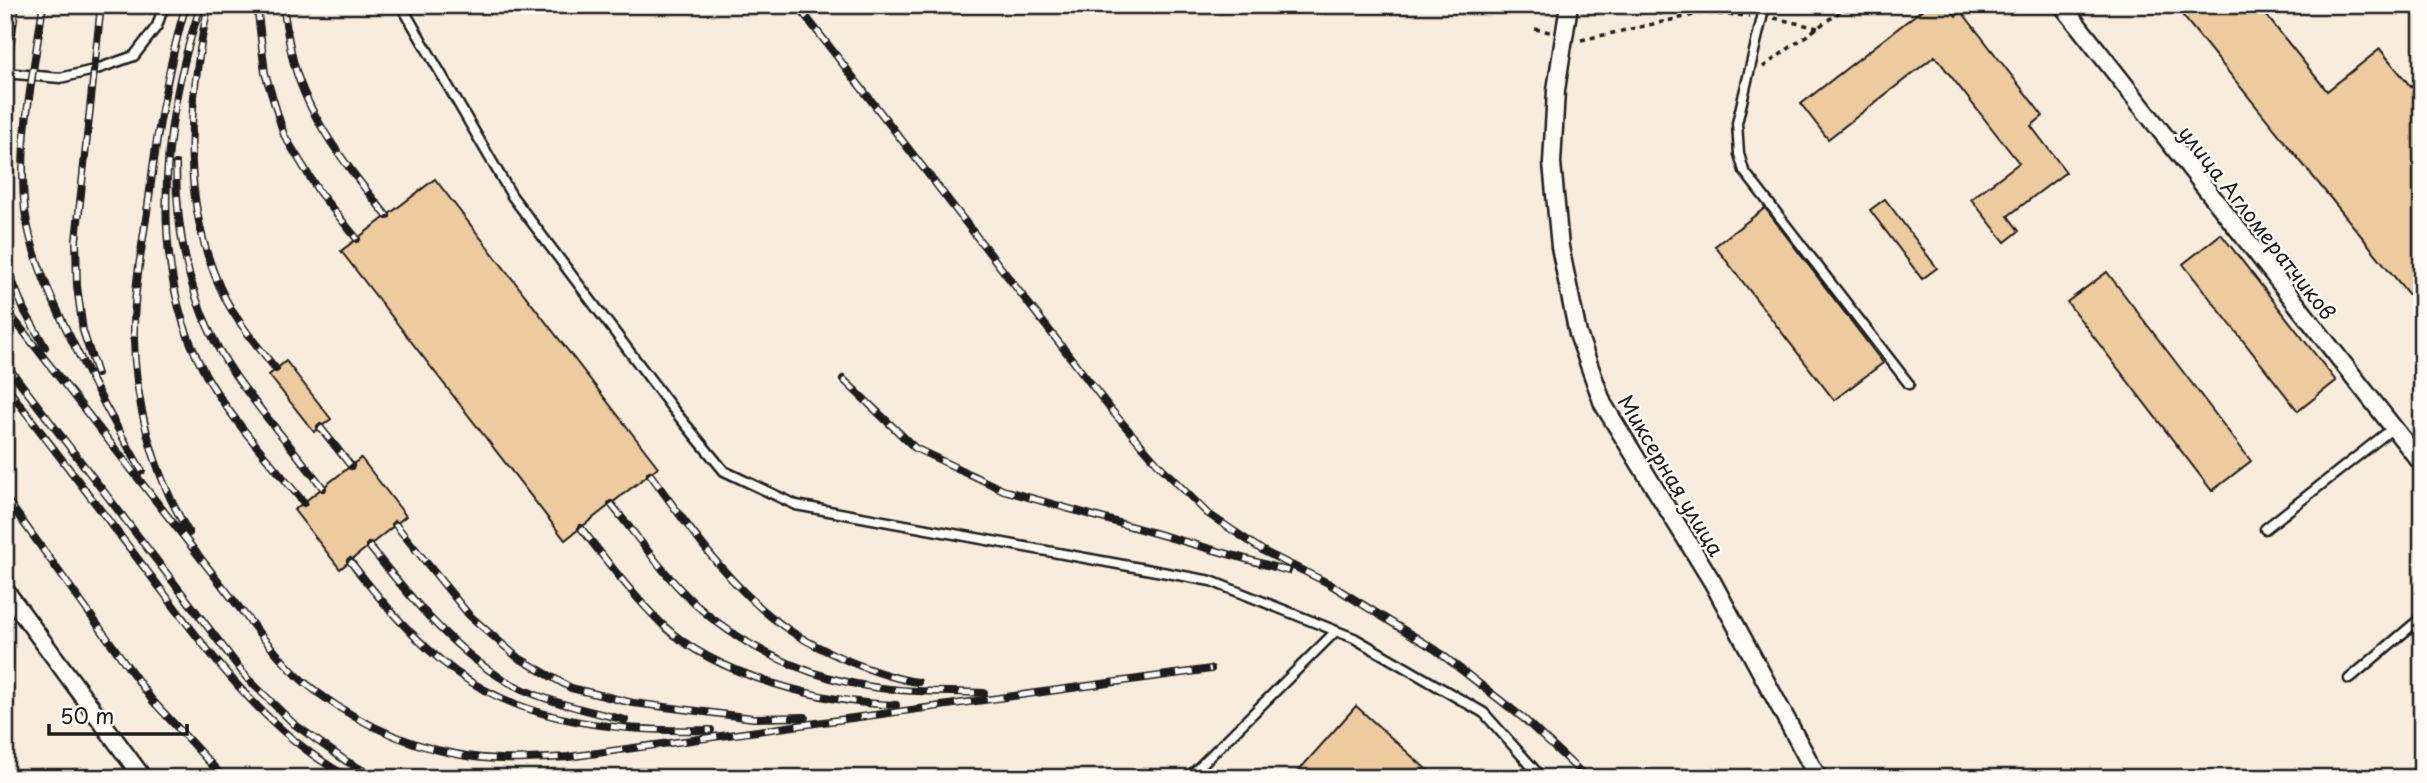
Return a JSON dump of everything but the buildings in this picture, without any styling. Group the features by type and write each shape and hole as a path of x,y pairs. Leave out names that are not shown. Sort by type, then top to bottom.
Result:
{"street":[{"name":"Миксерная улица","path":"1569,5 1556,90 1552,163 1560,247 1578,334 1603,404 1713,583 1818,778"},
{"name":"улица Агломератчиков","path":"2062,5 2422,464"},
{"path":"5,590 143,778"}],"lane":[{"path":"5,73 60,78 134,56 157,26 164,5"},
{"path":"401,5 512,196 672,408 724,471 796,505 1211,581 1354,638 1484,713 1542,778"},
{"path":"1765,5 1737,123 1744,171 1909,384"},
{"path":"2265,528 2393,428"},
{"path":"2349,679 2422,617"},
{"path":"1188,778 1336,631"}],"path":[{"path":"1761,68 1849,5"},
{"path":"1535,29 1583,41 1703,13 1778,18 1818,28"}],"shaded area":[{"path":"5,5 2422,5 2422,778 5,778"}],"railway":[{"path":"5,86 16,5"},
{"path":"43,5 23,160 28,229 58,313 98,393 142,471"},
{"path":"97,374 83,331 77,286 76,240 101,5"},
{"path":"186,5 173,53 159,125 137,280 134,330 137,383 148,435 165,486 189,533"},
{"path":"201,5 176,99 169,150 166,201 169,252 177,301 192,347 215,390 246,433 304,503"},
{"path":"257,5 265,73 284,135 319,192 357,239"},
{"path":"283,5 294,64 310,106 333,144 387,216"},
{"path":"797,5 1112,411 1158,464 1207,513 1265,552 1328,583 1436,650 1523,718 1587,778"},
{"path":"207,12 192,122 192,158 201,230 211,265 226,300 276,369"},
{"path":"176,164 183,248 208,329 237,378 323,488"},
{"path":"5,262 24,310 45,347"},
{"path":"5,308 263,638 292,671 320,694 356,717 395,736 435,749 484,758 568,757 1211,669"},
{"path":"5,363 247,678 294,724 346,761 377,778"},
{"path":"843,379 915,448 1003,490 1288,571"},
{"path":"5,385 236,684 289,736 318,759 350,778"},
{"path":"320,427 351,466"},
{"path":"650,474 713,558 768,614 796,635 835,655 884,674 918,682"},
{"path":"5,497 152,700 224,778"},
{"path":"611,504 661,568 694,603 729,631 769,654 812,672 872,687 984,693"},
{"path":"395,524 469,615 517,657 571,688 633,703 753,718 805,717"},
{"path":"581,528 652,614 685,643 712,659 741,672 805,692 837,699 896,705"},
{"path":"369,546 445,633 498,676 543,698 625,720"},
{"path":"350,561 386,606 426,648 484,690 514,704 578,722 611,727 711,730"},
{"path":"906,778 963,778"}]}
